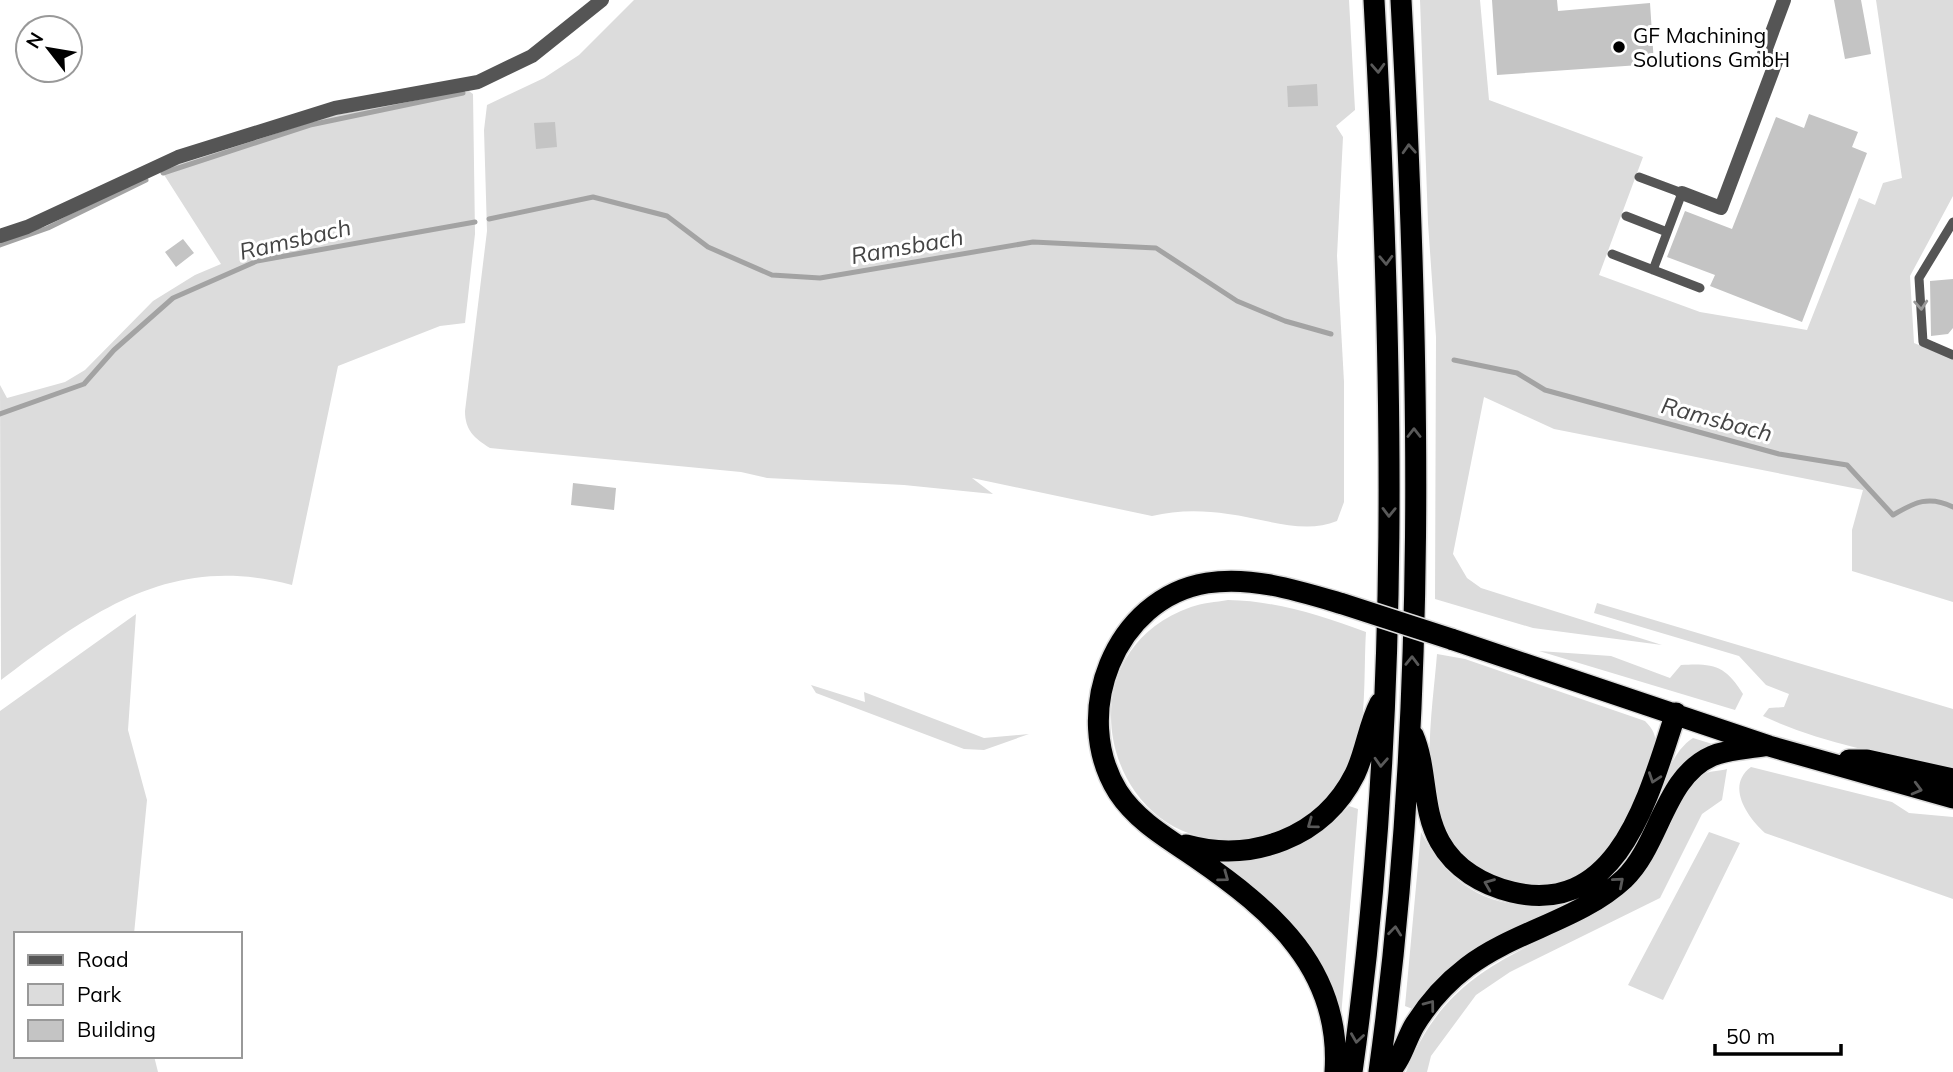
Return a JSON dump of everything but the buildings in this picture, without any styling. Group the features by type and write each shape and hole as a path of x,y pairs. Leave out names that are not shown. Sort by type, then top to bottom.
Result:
{"highway":[{"path":"1352,1072 1377,849 1391,416 1374,0"},
{"path":"1378,1072 1403,855 1410,729 1415,485 1413,244 1401,0"},
{"path":"1335,1072 1335,1039 1330,1017 1317,980 1297,944 1256,901 1167,838 1129,806 1111,778 1100,746 1098,712 1104,678 1129,630 1141,617 1171,596 1205,584 1254,582 1343,604 1769,746 1953,798"},
{"path":"1167,838 1202,850 1239,852 1275,845 1308,828 1346,789 1362,756 1368,726 1384,694"},
{"path":"1410,729 1423,758 1425,801 1431,822 1454,860 1484,883 1516,893 1537,895 1578,886 1601,872 1617,855 1640,817 1676,713"},
{"path":"1389,1072 1397,1064 1425,1010 1464,969 1491,950 1577,909 1623,880 1652,839 1684,779 1696,766 1723,752 1769,746"},
{"path":"1829,761 1867,760 1953,779"}],"street":[{"path":"0,236 27,227 178,157 335,108 478,82 532,56 603,0"},
{"path":"1682,193 1721,208 1776,59 1763,54 1784,0"}],"lane":[{"path":"1639,177 1682,193 1653,270"},
{"path":"1626,216 1667,232"},
{"path":"1953,222 1919,278 1923,342 1953,355"},
{"path":"1612,254 1700,288"}],"green space":[{"path":"634,0 1349,0 1355,110 1336,126 1343,137 1337,256 1344,382 1344,502 1337,521 1324,525 1297,526 1209,512 1152,516 972,478 993,494 904,485 767,478 741,472 490,448 479,441 471,433 465,411 487,231 484,130 487,105 544,78 579,55"},
{"path":"1420,0 1480,0 1489,100 1643,157 1599,275 1700,312 1807,330 1859,198 1875,205 1883,183 1902,178 1876,0 1953,0 1953,196 1910,276 1914,343 1953,359 1953,602 1852,571 1852,530 1863,490 1554,429 1484,397 1453,554 1467,578 1481,588 1662,645 1533,628 1435,599 1436,337 1428,223"},
{"path":"469,91 473,94 475,234 465,323 440,326 338,366 292,585 249,577 209,576 171,583 135,595 101,611 1,680 0,385 7,398 65,382 85,370 153,301 195,275 221,264 161,170 335,115"},
{"path":"1228,600 1264,603 1298,610 1366,632 1361,727 1354,752 1340,779 1309,813 1283,828 1226,840 1179,829 1143,801 1120,762 1111,718 1119,673 1145,634 1191,607"},
{"path":"1597,603 1953,709 1953,767 1832,741 1763,716 1769,708 1784,707 1789,694 1766,685 1739,656 1594,613"},
{"path":"136,614 128,730 147,800 134,932 14,932 14,1058 154,1058 158,1072 0,1072 0,711"},
{"path":"1539,651 1611,656 1670,678 1681,665 1711,666 1731,677 1743,694 1735,710"},
{"path":"1437,654 1465,659 1645,721 1652,730 1656,747 1631,817 1601,856 1578,876 1552,886 1538,887 1506,881 1469,862 1448,839 1435,810 1431,789 1431,719"},
{"path":"811,685 865,702 864,692 984,738 1029,734 984,750 964,749 816,693"},
{"path":"1693,738 1722,747 1700,758 1683,771 1672,786 1646,838 1621,872 1608,884 1577,903 1482,946 1451,970 1415,1010 1405,1006 1421,832 1447,870 1484,896 1514,904 1542,905 1567,901 1588,893 1607,880 1622,863 1648,821 1676,757"},
{"path":"1751,767 1892,802 1909,813 1953,817 1953,899 1765,833 1746,811 1742,802 1740,783"},
{"path":"1727,769 1722,800 1702,814 1660,898 1510,972 1476,995 1431,1056 1427,1072 1406,1072 1432,1023 1464,987 1504,959 1593,914 1631,888 1651,861 1684,796 1693,784 1702,775"},
{"path":"1349,806 1358,809 1341,1017 1320,965 1295,926 1262,894 1216,863 1218,859 1255,858 1290,849 1321,831"},
{"path":"1709,832 1740,843 1663,1000 1628,985"}],"waterway":[{"path":"163,173 310,125 463,93"},
{"path":"0,245 48,228 146,180"},
{"name":"Ramsbach","path":"489,219 593,197 667,216 708,247 772,275 820,278 1033,242 1156,248 1237,301 1285,321 1331,334"},
{"name":"Ramsbach","path":"0,414 84,384 114,350 173,298 257,261 475,222"},
{"name":"Ramsbach","path":"1454,360 1517,373 1545,390 1779,454 1847,465 1893,515 1929,501 1953,507"}],"place":[{"name":"GF Machining Solutions GmbH","path":"1619,47"}]}
